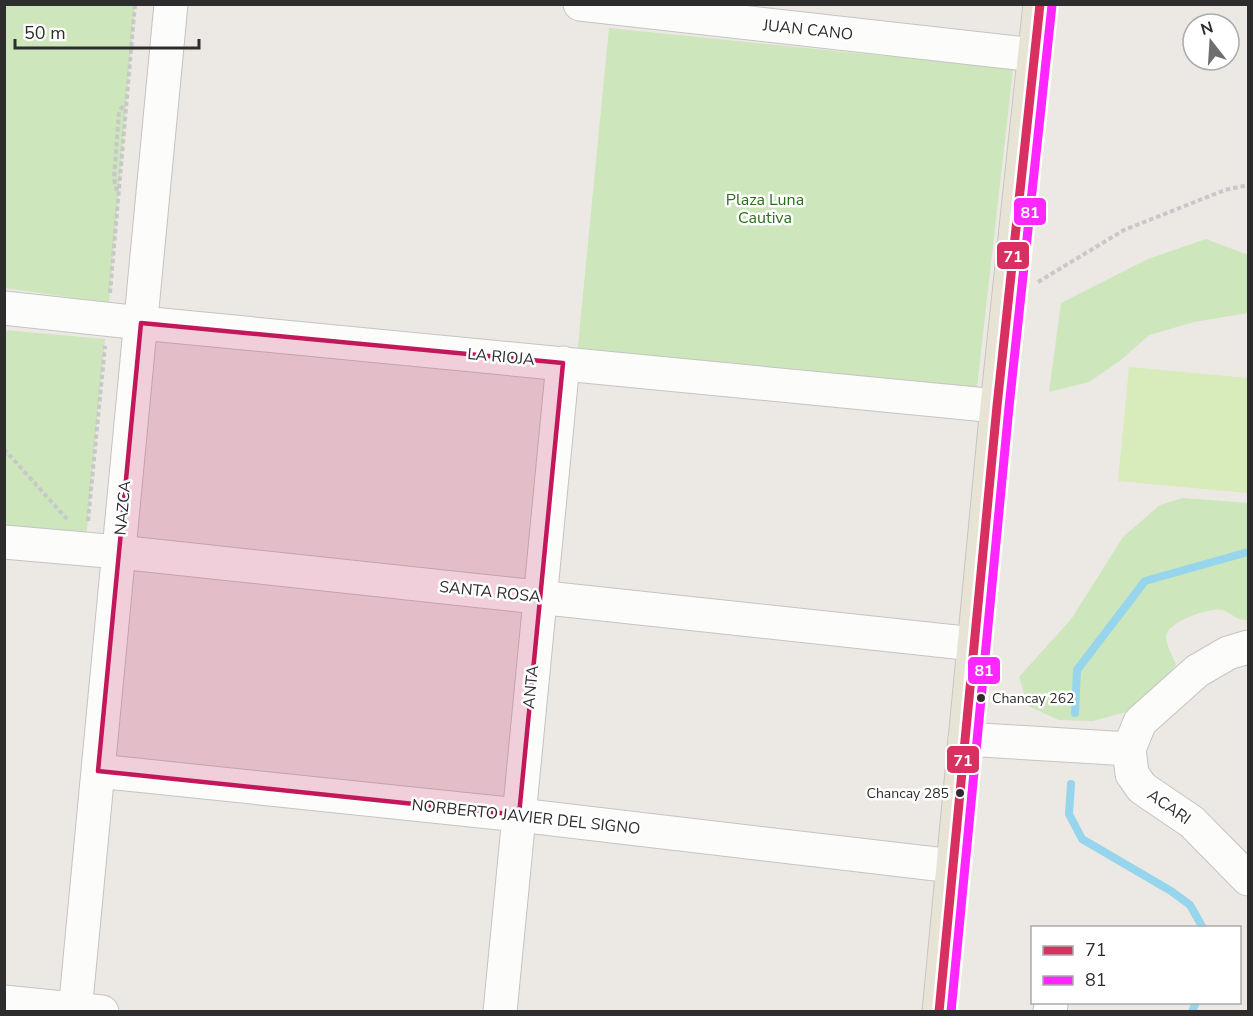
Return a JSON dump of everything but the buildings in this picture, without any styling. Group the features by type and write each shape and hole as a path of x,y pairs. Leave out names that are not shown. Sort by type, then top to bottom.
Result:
{"main road":[{"path":"939,1011 974,644 1040,4"}],"street":[{"name":"NAZCA","path":"84,1011 98,771 171,4"},
{"name":"JUAN CANO","path":"592,5 1035,55"},
{"name":"LA RIOJA","path":"4,308 998,406"},
{"name":"ANTA","path":"500,1011 563,363"},
{"name":"SANTA ROSA","path":"4,542 119,552 974,644"},
{"path":"965,739 1129,749 1140,722 1197,672 1228,653 1248,648"},
{"name":"ACARI","path":"1129,749 1132,774 1142,788 1191,822 1248,879"},
{"name":"NORBERTO JAVIER DEL SIGNO","path":"98,771 519,815 952,867"},
{"path":"4,1002 84,1011"}],"path":[{"path":"109,303 135,4"},
{"path":"1009,300 1124,230 1225,190 1248,185"},
{"path":"87,528 105,339"},
{"path":"4,449 71,523"}],"highlighted area":[{"path":"141,323 563,363 519,815 98,771"}],"green space":[{"path":"5,4 135,5 109,303 5,288"},
{"name":"Plaza Luna Cautiva","path":"609,28 1013,69 976,396 577,356"},
{"path":"1206,239 1248,255 1248,313 1194,322 1149,335 1121,360 1089,382 1049,392 1061,303 1148,259"},
{"path":"4,330 105,339 86,540 5,532"},
{"path":"1129,367 1248,378 1248,493 1118,481"},
{"path":"1183,498 1248,503 1248,620 1217,609 1190,616 1173,626 1166,637 1176,665 1156,691 1126,712 1093,721 1059,720 1028,706 1019,677 1072,618 1123,537 1160,505"}],"waterway":[{"path":"1075,713 1077,670 1145,581 1248,552"},
{"path":"1071,784 1069,814 1082,839 1171,891 1190,905 1202,926"},
{"path":"1192,1012 1195,1004"}],"transit line":[{"name":"71","path":"939,1012 997,406 1040,4"},
{"name":"81","path":"951,1012 1009,407 1052,5"}],"place":[{"name":"Chancay 262","path":"981,698"},
{"name":"Chancay 285","path":"960,793"}]}
